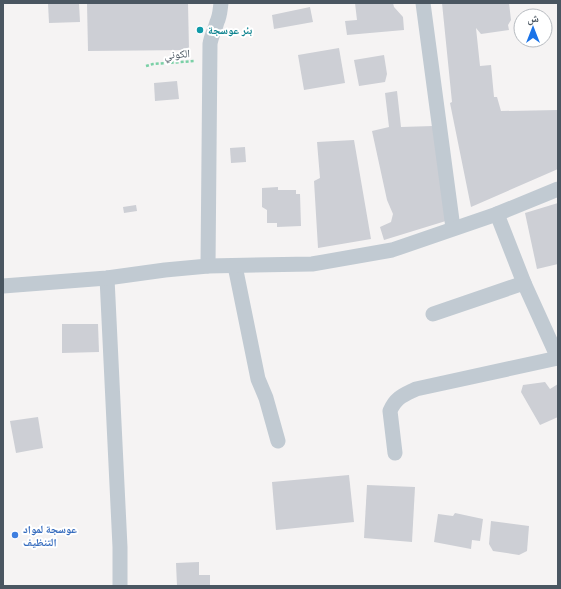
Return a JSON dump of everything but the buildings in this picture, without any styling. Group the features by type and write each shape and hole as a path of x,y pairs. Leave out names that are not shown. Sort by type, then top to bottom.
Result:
{"street":[{"path":"208,266 210,39 217,23 221,3"},
{"path":"422,3 453,228"},
{"path":"3,286 107,278 208,266 312,264 392,250 497,214 558,189"},
{"path":"395,453 390,411 398,398 416,389 558,358 524,283 497,214"},
{"path":"235,266 258,379 266,398 278,441"},
{"path":"107,278 120,547 120,586"},
{"path":"433,314 524,283"}],"path":[{"name":"الكوني","path":"146,66 170,62 210,61"}],"place":[{"name":"بئر عوسجة","path":"200,30"},
{"name":"عوسجة لمواد التنظيف","path":"15,535"}]}
